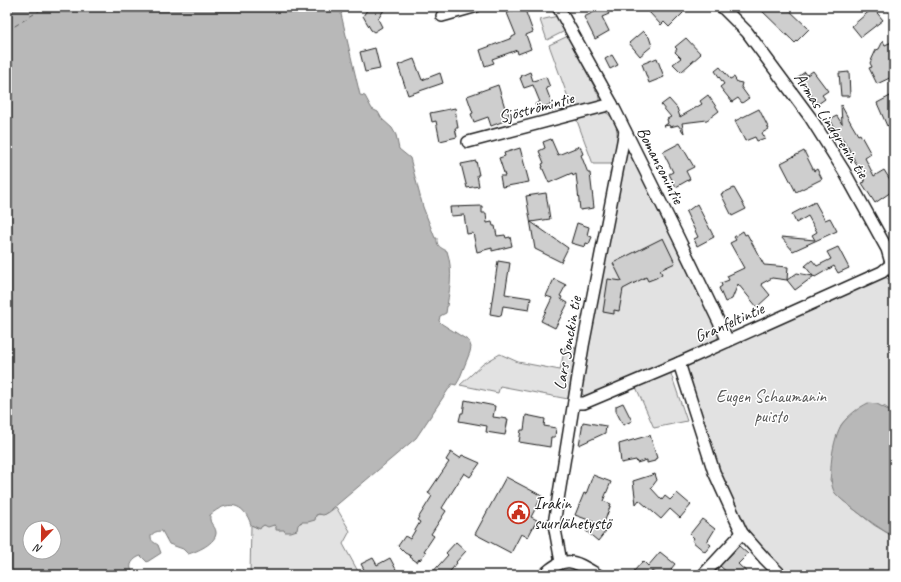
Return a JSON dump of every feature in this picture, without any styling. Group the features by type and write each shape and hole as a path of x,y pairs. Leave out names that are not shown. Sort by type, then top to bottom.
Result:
{"street":[{"path":"442,16 474,7"},
{"name":"Bomansonintie","path":"558,7 612,104 728,341"},
{"name":"Armas Lindgrenin tie","path":"722,7 747,32 810,117 844,171 887,249 893,267"},
{"name":"Sjöströmintie","path":"468,142 612,104"},
{"name":"Lars Sonckin tie","path":"561,562 554,524 583,346 625,131"},
{"name":"Granfeltintie","path":"574,403 584,403 678,363 893,267"},
{"path":"678,363 714,472 742,533 781,575"},
{"path":"703,575 742,533"},
{"path":"544,575 555,565 561,562 580,564 598,575"}],"green space":[{"path":"558,16 565,31 547,40 540,20"},
{"path":"568,36 600,98 600,102 573,111 549,45"},
{"path":"605,112 611,116 615,122 617,129 617,143 612,164 593,164 576,118"},
{"path":"626,150 630,151 718,327 719,335 714,341 587,397 582,394 581,389"},
{"name":"Eugen Schaumanin puisto","path":"885,277 894,285 894,413 884,406 847,418 841,425 835,443 830,480 841,499 874,525 894,537 894,575 786,575 749,535 729,499 686,376 686,365"},
{"path":"565,347 576,348 568,399 500,386 498,393 460,385 483,364 500,354 518,362 560,370"},
{"path":"670,371 687,421 654,428 636,387"},
{"path":"336,507 350,531 343,544 360,575 250,575 251,525 258,528 264,525 274,525 278,530 283,529 316,515 329,512"}],"shaded area":[{"path":"7,7 346,7 341,14 360,95 365,96 372,109 378,112 382,119 392,128 396,135 399,149 410,158 423,207 435,238 437,238 437,243 439,246 447,251 451,274 446,313 440,316 439,321 469,341 471,347 470,352 456,385 452,384 416,438 326,514 316,515 315,520 301,522 298,525 297,530 285,532 284,530 276,530 276,526 274,525 268,527 264,525 260,529 251,525 248,517 239,508 234,506 223,507 210,515 210,521 216,532 213,540 201,549 192,553 188,554 183,549 169,544 162,531 153,534 151,536 152,540 158,545 161,553 147,562 141,556 135,559 132,563 131,569 135,575 7,575"},
{"path":"868,403 877,404 894,413 894,537 872,523 843,500 835,493 832,487 831,469 833,448 839,430 842,424 857,409"}],"building":[{"path":"369,7 386,7 378,19 382,27 374,32 371,30 363,16"},
{"path":"524,7 533,32 526,35 531,49 518,54 517,50 492,59 494,63 485,66 480,50 512,38 516,35 507,13"},
{"path":"604,7 609,14 602,17 609,31 595,39 584,17"},
{"path":"655,7 677,7 683,13 669,27 664,22 661,25 649,12"},
{"path":"758,7 786,7 809,29 795,43"},
{"path":"873,8 883,20 861,37 852,26"},
{"path":"643,31 649,37 652,46 640,56 629,43"},
{"path":"686,38 701,54 681,72 673,64 681,58 675,52 677,49 675,47"},
{"path":"883,41 885,45 894,41 894,76 877,84 869,68 872,67 870,63 876,50 879,49"},
{"path":"375,48 380,69 365,72 360,52"},
{"path":"612,55 618,65 610,69 605,59"},
{"path":"657,58 664,77 649,83 642,64"},
{"path":"414,59 422,80 440,73 443,83 408,95 398,65"},
{"path":"720,67 730,79 734,77 737,82 742,83 741,87 749,98 742,103 738,98 732,102 720,87 724,84 715,71"},
{"path":"813,71 828,91 822,95 825,99 818,104 798,77 805,72 807,75"},
{"path":"530,72 533,81 546,77 550,87 546,88 552,104 546,106 547,109 539,112 535,104 540,102 533,85 524,88 520,78 522,77 521,76"},
{"path":"849,72 850,96 841,96 839,73"},
{"path":"498,85 505,108 506,107 510,117 506,119 507,120 491,126 488,117 474,122 471,114 473,113 467,96"},
{"path":"894,94 894,137 888,125 887,126 877,103"},
{"path":"708,95 719,111 707,120 682,123 684,133 678,125 670,127 669,125 664,126 668,123 667,119 671,117 661,105 669,99 677,108 680,117 702,104 700,101"},
{"path":"841,105 871,154 865,158 874,176 884,170 894,186 894,190 875,203 862,183 865,182 848,147 842,138 840,139 830,119 837,116 842,124"},
{"path":"455,108 458,128 455,128 457,137 440,141 436,121 432,122 430,113"},
{"path":"759,109 769,129 762,133 765,138 757,141 755,137 745,141 735,121"},
{"path":"551,139 558,155 580,146 583,154 581,155 588,173 590,173 594,208 580,210 576,174 573,176 572,173 549,183 542,167 542,164 544,163 539,151 545,148 543,142"},
{"path":"680,143 694,167 686,171 690,179 676,187 669,174 673,172 663,152"},
{"path":"520,148 529,182 502,187 500,176 505,176 499,158 505,156 504,153"},
{"path":"804,151 814,171 817,169 822,179 796,192 781,163"},
{"path":"476,161 479,175 477,175 479,186 467,188 461,164"},
{"path":"734,188 746,209 732,216 721,194"},
{"path":"546,193 550,219 531,222 568,248 561,262 535,249 526,196"},
{"path":"815,202 825,220 830,218 837,231 793,251 781,237 815,240 812,235 817,232 808,216 796,223 792,214"},
{"path":"697,204 714,237 697,246 694,239 698,237 686,212"},
{"path":"482,206 482,213 486,213 487,223 492,222 493,226 495,226 497,236 505,235 506,238 510,237 512,246 492,251 492,248 477,252 473,233 467,234 464,215 451,216 450,207"},
{"path":"577,223 589,227 587,235 592,237 589,244 586,243 585,247 571,243"},
{"path":"743,231 745,235 747,234 764,265 788,267 787,280 772,278 761,284 770,295 757,307 738,284 732,299 725,302 719,288 722,286 721,283 729,280 727,276 744,268 730,243 736,240 734,237"},
{"path":"663,238 675,263 660,270 662,274 656,278 648,281 646,277 623,289 619,311 614,310 614,314 603,312 608,279 622,281 613,263"},
{"path":"838,247 849,268 838,273 834,266 815,277 814,276 795,290 787,280 797,273 813,276 805,266 812,260 817,266 831,259 827,252"},
{"path":"498,261 510,263 505,294 531,298 529,310 503,306 501,316 490,314"},
{"path":"554,279 566,285 560,296 562,297 561,299 568,303 555,328 541,321 552,298 546,296"},
{"path":"465,400 495,406 493,417 508,419 505,435 486,432 487,426 459,421 461,413 463,413"},
{"path":"623,403 632,421 623,425 616,411 616,406"},
{"path":"526,415 545,419 544,426 556,428 555,437 551,437 550,447 519,442 521,430 524,430"},
{"path":"583,422 606,426 605,433 579,445"},
{"path":"650,435 657,458 655,461 647,463 647,460 637,463 636,460 621,463 619,444"},
{"path":"451,452 460,458 462,455 480,463 470,477 464,473 442,508 446,511 431,534 434,536 424,551 426,552 417,562 398,546 405,536 410,539 420,522 417,520 432,496 428,493 449,462 446,460"},
{"path":"655,474 657,480 651,488 662,500 665,496 670,500 677,493 691,505 680,518 670,509 661,519 639,500 636,504 633,481"},
{"path":"593,475 611,482 603,501 611,504 604,523 609,527 598,541 586,531 594,522 575,515 584,493 586,494"},
{"path":"506,477 542,496 531,517 537,520 528,537 521,534 511,553 475,534"},
{"path":"702,519 715,529 707,542 711,545 705,552 692,541 694,538 690,534"},
{"path":"456,542 466,551 456,562 457,563 447,575 430,575 448,555 446,553"},
{"path":"739,546 748,554 738,564 750,575 730,575 720,566"},
{"path":"660,552 675,564 671,569 677,575 657,575 652,571 649,575 639,575 634,571 643,561 648,566"},
{"path":"373,558 377,565 390,558 399,575 367,575 361,564"}],"ferry route":[{"path":"7,31 45,7"}],"place":[{"name":"Irakin suurlähetystö","path":"519,513"}]}
